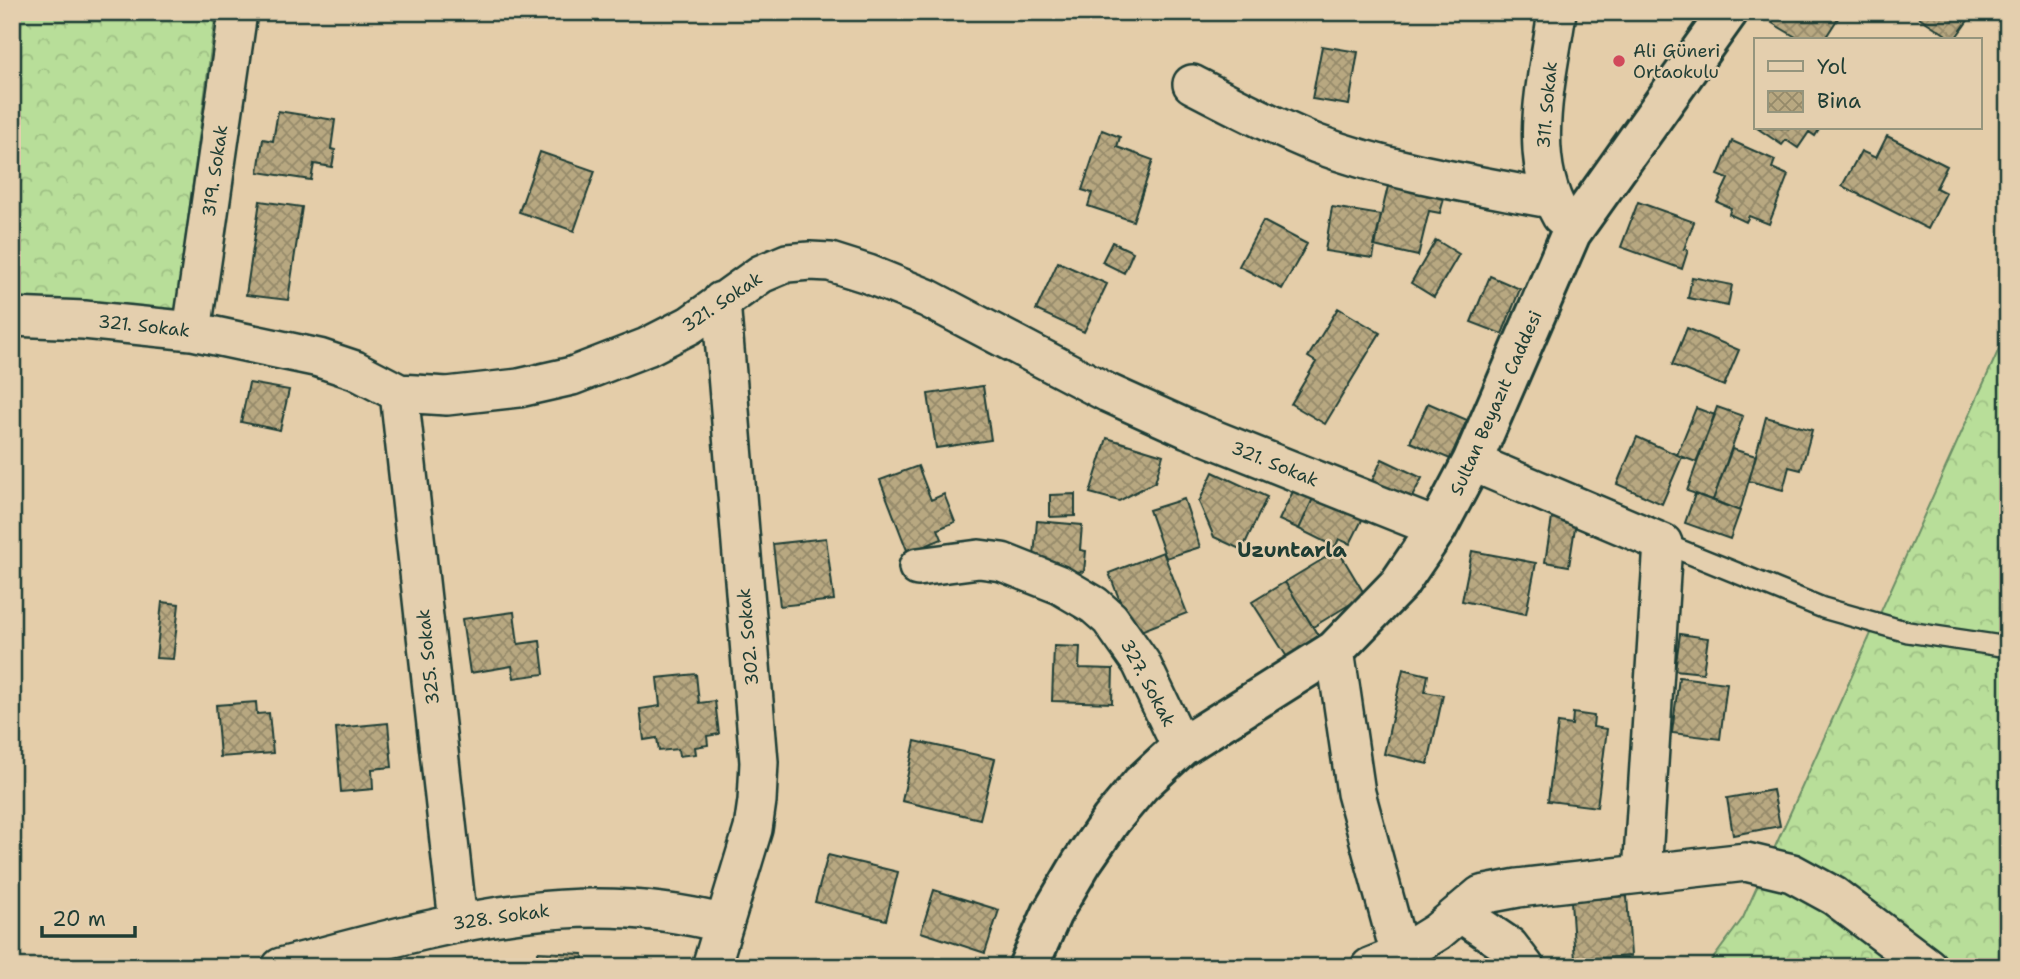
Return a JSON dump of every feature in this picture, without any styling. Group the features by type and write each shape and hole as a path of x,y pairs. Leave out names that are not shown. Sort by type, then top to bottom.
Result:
{"street":[{"name":"319. Sokak","path":"192,331 238,12"},
{"name":"311. Sokak","path":"1557,12 1541,130 1542,156 1550,199 1571,233"},
{"name":"Sultan Beyazıt Caddesi","path":"1028,967 1052,913 1082,862 1111,820 1141,784 1181,747 1335,650 1399,584 1437,528 1472,462 1571,233 1728,12"},
{"path":"1192,84 1283,130 1333,149 1410,172 1550,199"},
{"name":"321. Sokak","path":"12,317 84,320 192,331 318,358 355,370 399,393 447,396 519,388 572,376 647,347 690,325 761,274 787,263 830,262 927,298 1108,393 1188,429 1437,528"},
{"name":"302. Sokak","path":"711,967 753,829 758,801 759,762 721,301"},
{"name":"325. Sokak","path":"399,393 458,922"},
{"path":"1472,462 1663,543 1642,874"},
{"name":"327. Sokak","path":"918,567 979,559 1002,562 1060,585 1094,605 1110,619 1142,663 1181,747"},
{"path":"1335,650 1385,961 1437,932 1481,895 1518,888 1746,862 1792,873 1834,896 1928,967"},
{"name":"328. Sokak","path":"281,967 458,922 540,910 601,907 684,913 724,924"},
{"path":"1460,913 1509,946 1525,967"}],"lane":[{"path":"1663,543 1823,608 1908,632 2008,647"}],"green space":[{"path":"12,12 216,12 176,309 12,300"},
{"path":"2008,329 2008,967 1707,967 1743,918"}],"building":[{"path":"1778,12 1842,12 1825,38 1798,38 1772,23"},
{"path":"1911,12 1974,12 1955,38 1951,38"},
{"path":"1322,46 1358,52 1349,105 1312,99"},
{"path":"278,111 335,120 331,149 335,150 332,167 314,164 311,180 258,172 263,139 273,141"},
{"path":"1102,130 1120,137 1117,147 1153,160 1133,221 1088,206 1092,193 1082,190"},
{"path":"1760,130 1819,130 1815,136 1809,132 1798,148 1786,140 1782,145"},
{"path":"1887,136 1947,166 1936,188 1946,193 1928,229 1842,186 1861,151 1876,158"},
{"path":"1732,141 1775,160 1772,168 1788,175 1769,224 1749,216 1746,222 1729,214 1731,208 1717,202 1728,179 1718,175"},
{"path":"540,152 595,171 574,231 519,212"},
{"path":"1389,182 1445,195 1440,213 1429,211 1418,256 1374,246"},
{"path":"260,201 302,207 288,300 246,295"},
{"path":"1638,202 1694,222 1684,249 1688,250 1682,269 1621,247"},
{"path":"1332,207 1381,215 1373,258 1325,251"},
{"path":"1263,221 1307,244 1282,289 1239,266"},
{"path":"1436,240 1459,254 1434,297 1411,283"},
{"path":"1112,242 1133,252 1124,273 1102,262"},
{"path":"1058,262 1107,284 1084,332 1036,310"},
{"path":"1490,276 1520,289 1502,334 1471,322"},
{"path":"1692,277 1732,285 1728,306 1688,298"},
{"path":"1338,308 1380,333 1325,424 1291,404 1316,362 1308,357"},
{"path":"1687,328 1739,350 1724,386 1672,365"},
{"path":"249,383 289,390 280,430 241,422"},
{"path":"983,386 991,440 936,448 928,394"},
{"path":"1428,403 1467,420 1450,459 1410,442"},
{"path":"1717,407 1743,416 1713,500 1687,491"},
{"path":"1696,408 1715,415 1696,462 1677,455"},
{"path":"1766,417 1812,430 1801,470 1789,467 1783,490 1749,481"},
{"path":"1637,437 1682,457 1662,504 1617,484"},
{"path":"1107,438 1163,455 1155,482 1119,501 1090,493"},
{"path":"1732,449 1756,456 1740,511 1713,500"},
{"path":"1382,459 1422,478 1411,499 1372,481"},
{"path":"918,466 931,500 944,494 955,522 938,529 942,539 908,553 880,480"},
{"path":"1213,472 1267,497 1242,550 1214,537 1199,502"},
{"path":"1297,483 1316,492 1299,529 1279,520"},
{"path":"1316,492 1365,514 1350,544 1339,539 1335,547 1299,529"},
{"path":"1075,494 1075,516 1050,517 1050,495"},
{"path":"1695,494 1740,511 1730,539 1685,523"},
{"path":"1184,499 1200,547 1166,558 1149,510"},
{"path":"1552,518 1576,521 1569,566 1545,562"},
{"path":"1037,521 1082,525 1080,550 1086,551 1084,572 1033,568"},
{"path":"826,538 834,600 780,606 773,544"},
{"path":"1338,550 1365,595 1313,627 1285,582"},
{"path":"1472,551 1536,563 1526,614 1462,601"},
{"path":"1163,552 1187,613 1133,634 1109,573"},
{"path":"1285,582 1319,637 1287,657 1252,602"},
{"path":"162,602 179,604 173,659 156,658"},
{"path":"514,612 518,644 540,641 544,674 514,678 512,666 470,673 462,619"},
{"path":"1680,634 1708,638 1703,673 1675,670"},
{"path":"1054,646 1080,647 1079,668 1113,669 1112,703 1052,701"},
{"path":"1403,669 1428,675 1425,692 1443,695 1428,764 1384,754"},
{"path":"696,674 699,703 715,701 719,734 707,736 708,745 695,747 696,754 679,756 678,749 659,751 657,738 644,740 640,709 660,706 657,678"},
{"path":"1679,677 1727,683 1720,739 1672,733"},
{"path":"256,702 257,714 269,713 273,753 220,757 216,705"},
{"path":"1573,713 1594,716 1593,727 1607,729 1597,807 1548,801 1558,723 1572,725"},
{"path":"388,723 392,767 372,769 373,789 341,792 336,728"},
{"path":"915,741 995,759 980,819 902,801"},
{"path":"1773,790 1780,826 1733,835 1727,798"},
{"path":"828,855 898,872 886,920 815,902"},
{"path":"934,890 999,910 985,953 921,932"},
{"path":"1627,896 1631,956 1575,960 1571,901"},
{"path":"538,952 583,954 582,967 537,967"}],"place":[{"name":"Ali Güneri Ortaokulu","path":"1619,61"}],"district":[{"name":"Uzuntarla","path":"1292,550"}]}
